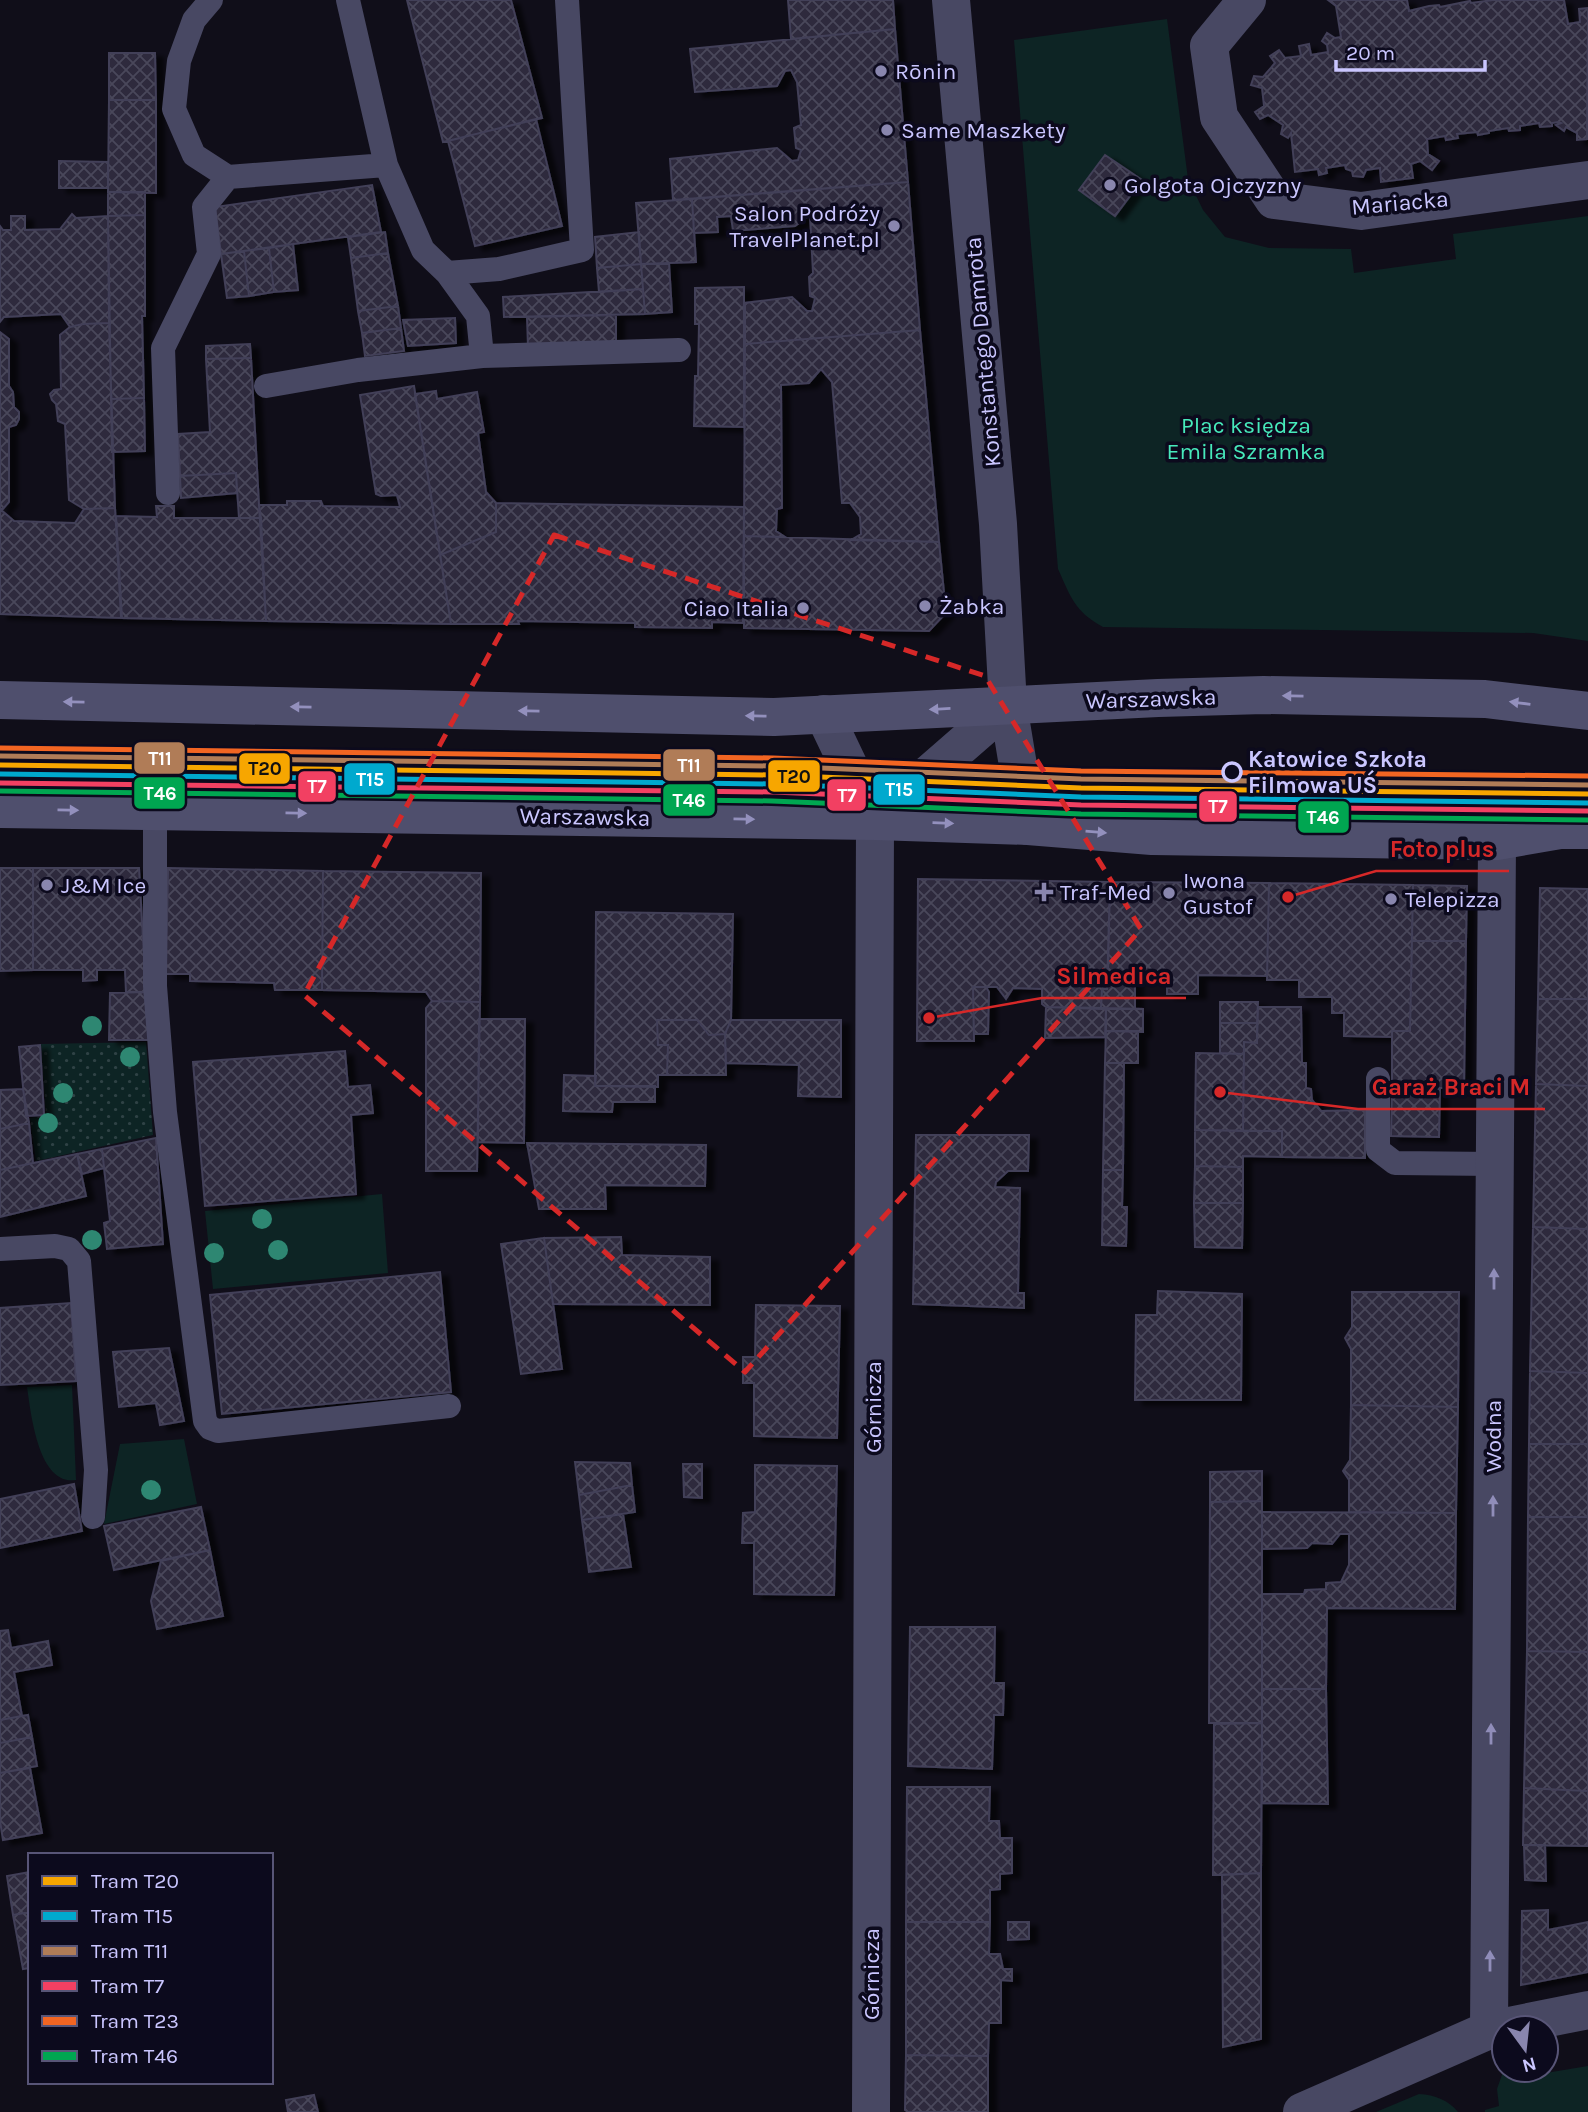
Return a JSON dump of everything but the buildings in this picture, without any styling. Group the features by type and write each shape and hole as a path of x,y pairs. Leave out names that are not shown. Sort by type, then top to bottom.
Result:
{"street":[{"name":"Konstantego Damrota","path":"951,0 998,524 1008,705 1028,826"},
{"name":"Mariacka","path":"1247,0 1209,46 1217,106 1219,117 1274,200 1362,211 1588,180"},
{"name":"Warszawska","path":"0,700 774,717 1264,695 1485,699 1588,711"},
{"path":"875,821 1008,705"},
{"name":"Górnicza","path":"824,714 875,821 871,2112"},
{"name":"Warszawska","path":"0,809 875,821 1028,826 1152,836 1497,841 1560,830 1588,830"},
{"name":"Wodna","path":"1489,2030 1497,841"},
{"path":"1303,2112 1489,2030 1588,2010"}],"lane":[{"path":"211,0 194,20 179,61 174,109 194,155 228,177 386,165"},
{"path":"348,0 386,165 423,250 447,273 478,316 482,356"},
{"path":"447,273 499,269 582,250 567,0"},
{"path":"168,493 163,348 209,254 204,207 228,177"},
{"path":"266,386 358,370 482,356 679,350"},
{"path":"155,811 155,986 165,1112 205,1421 210,1428 218,1431 450,1406"},
{"path":"1378,1079 1378,1150 1395,1163 1495,1164"},
{"path":"0,1250 55,1246 69,1249 79,1261 96,1470 93,1517"}],"highlighted area":[{"path":"554,535 985,676 1141,929 745,1372 304,995"}],"green space":[{"name":"Plac księdza Emila Szramka","path":"1167,19 1188,179 1203,210 1225,237 1269,248 1351,249 1354,273 1456,259 1453,234 1588,216 1588,641 1533,633 1103,627 1074,603 1058,569 1014,40"},
{"path":"146,1042 153,1135 36,1161 30,1118 46,1116 41,1044"},
{"path":"382,1194 388,1273 213,1289 205,1211"},
{"path":"72,1385 76,1480 63,1479 53,1472 45,1460 34,1429 27,1387"},
{"path":"184,1439 197,1504 104,1524 120,1444"},
{"path":"1588,2066 1588,2112 1485,2112 1499,2106 1499,2084 1560,2084 1560,2071"},
{"path":"1419,2094 1441,2099 1458,2112 1376,2112"}],"tram line":[{"name":"T23","path":"0,748 773,758 1081,771 1588,776"},
{"name":"T11","path":"0,756 773,766 1081,779 1588,785"},
{"name":"T20","path":"0,765 773,775 1081,788 1588,794"},
{"name":"T15","path":"0,774 773,784 1081,797 1588,803"},
{"name":"T7","path":"0,783 773,792 1081,805 1588,811"},
{"name":"T46","path":"0,791 772,801 1081,814 1588,820"}],"place":[{"name":"Rōnin","path":"881,71"},
{"name":"Same Maszkety","path":"887,130"},
{"name":"Golgota Ojczyzny","path":"1110,185"},
{"name":"Salon Podróży TravelPlanet.pl","path":"894,226"},
{"name":"Żabka","path":"925,606"},
{"name":"Ciao Italia","path":"803,608"},
{"name":"Katowice Szkoła Filmowa UŚ","path":"1232,772"},
{"name":"J&M Ice","path":"47,885"},
{"name":"Traf-Med","path":"1044,892"},
{"name":"Iwona Gustof","path":"1169,893"},
{"name":"Foto plus","path":"1288,897"},
{"name":"Telepizza","path":"1391,899"},
{"name":"Silmedica","path":"929,1018"},
{"name":"Garaż Braci M","path":"1220,1092"}]}
